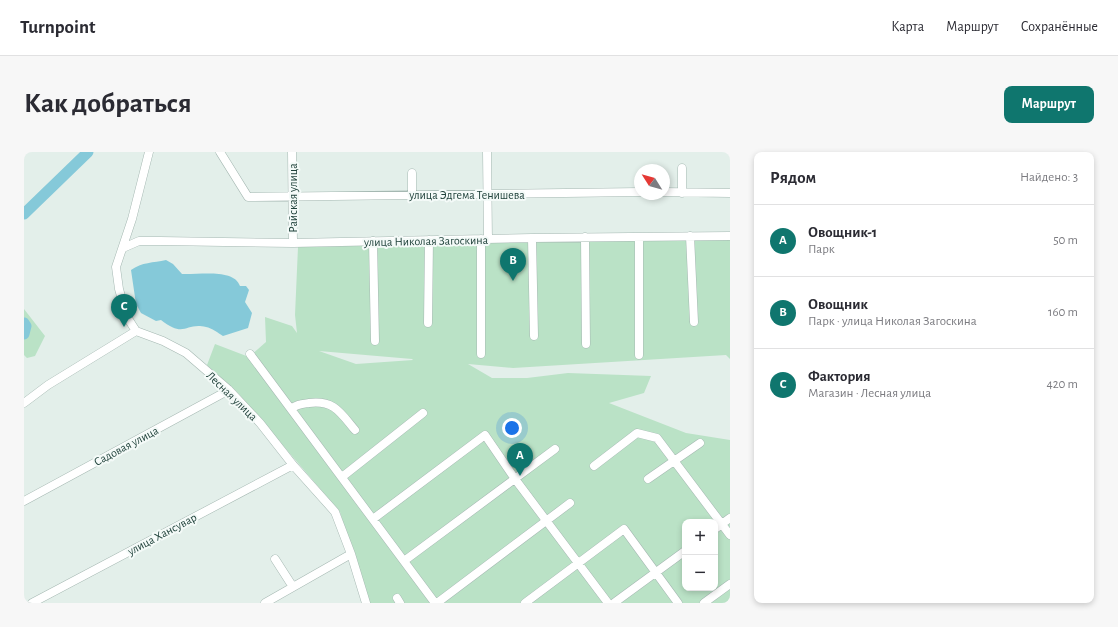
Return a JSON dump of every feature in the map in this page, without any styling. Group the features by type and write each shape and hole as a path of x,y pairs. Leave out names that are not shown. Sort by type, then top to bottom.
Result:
{"street":[{"path":"24,403 48,385 136,331 127,316 119,289 116,267 118,257 123,248 149,152"},
{"name":"улица Эдгема Тенишева","path":"220,152 248,197 634,192"},
{"name":"Райская улица","path":"292,152 294,196 293,244"},
{"path":"481,354 488,195 487,152"},
{"path":"682,168 682,192"},
{"path":"412,173 412,195"},
{"path":"670,192 730,193"},
{"path":"690,236 694,322"},
{"name":"улица Николая Загоскина","path":"123,248 139,242 160,241 293,244 585,237 730,236"},
{"path":"585,237 586,344"},
{"path":"639,237 639,355"},
{"path":"532,238 534,336"},
{"path":"428,323 429,240"},
{"path":"373,241 375,341"},
{"name":"Лесная улица","path":"136,331 163,341 186,353 229,390 260,423 292,465 335,512 366,603"},
{"path":"250,354 436,603 570,503"},
{"name":"Садовая улица","path":"24,501 229,390"},
{"path":"291,409 296,405 314,403 330,404 341,413 354,430"},
{"path":"342,477 423,413"},
{"path":"594,466 637,434 657,438 730,535"},
{"path":"373,519 485,435 515,479 608,603"},
{"path":"648,479 700,443"},
{"path":"404,561 555,449"},
{"name":"улица Хансувар","path":"32,603 292,465"},
{"path":"718,527 730,518"},
{"path":"525,603 624,529 678,603"},
{"path":"614,603 682,553"},
{"path":"265,603 350,554"},
{"path":"275,559 293,587"},
{"path":"704,603 730,584"}],"green space":[{"path":"730,238 730,359 726,355 513,368 468,364 492,378 527,378 568,373 651,376 644,393 609,403 686,433 730,440 730,603 367,603 340,512 238,393 207,365 215,344 249,357 266,342 265,317 292,326 297,333 295,315 298,247","holes":["319,351 413,360 356,364"]},
{"path":"24,309 45,336 35,356 27,358 24,355"}],"water":[{"path":"166,260 173,264 182,274 206,273 223,275 236,280 240,286 246,286 249,290 245,302 252,313 248,328 223,336 213,329 206,327 193,326 185,329 175,328 169,326 161,320 156,321 141,313 136,304 131,270 143,264"}],"waterway":[{"path":"24,214 88,152"},
{"path":"24,323 26,326 24,334"}],"place":[{"name":"Овощник","path":"513,281"},
{"name":"Фактория","path":"124,327"},
{"name":"Овощник-1","path":"520,476"}]}
